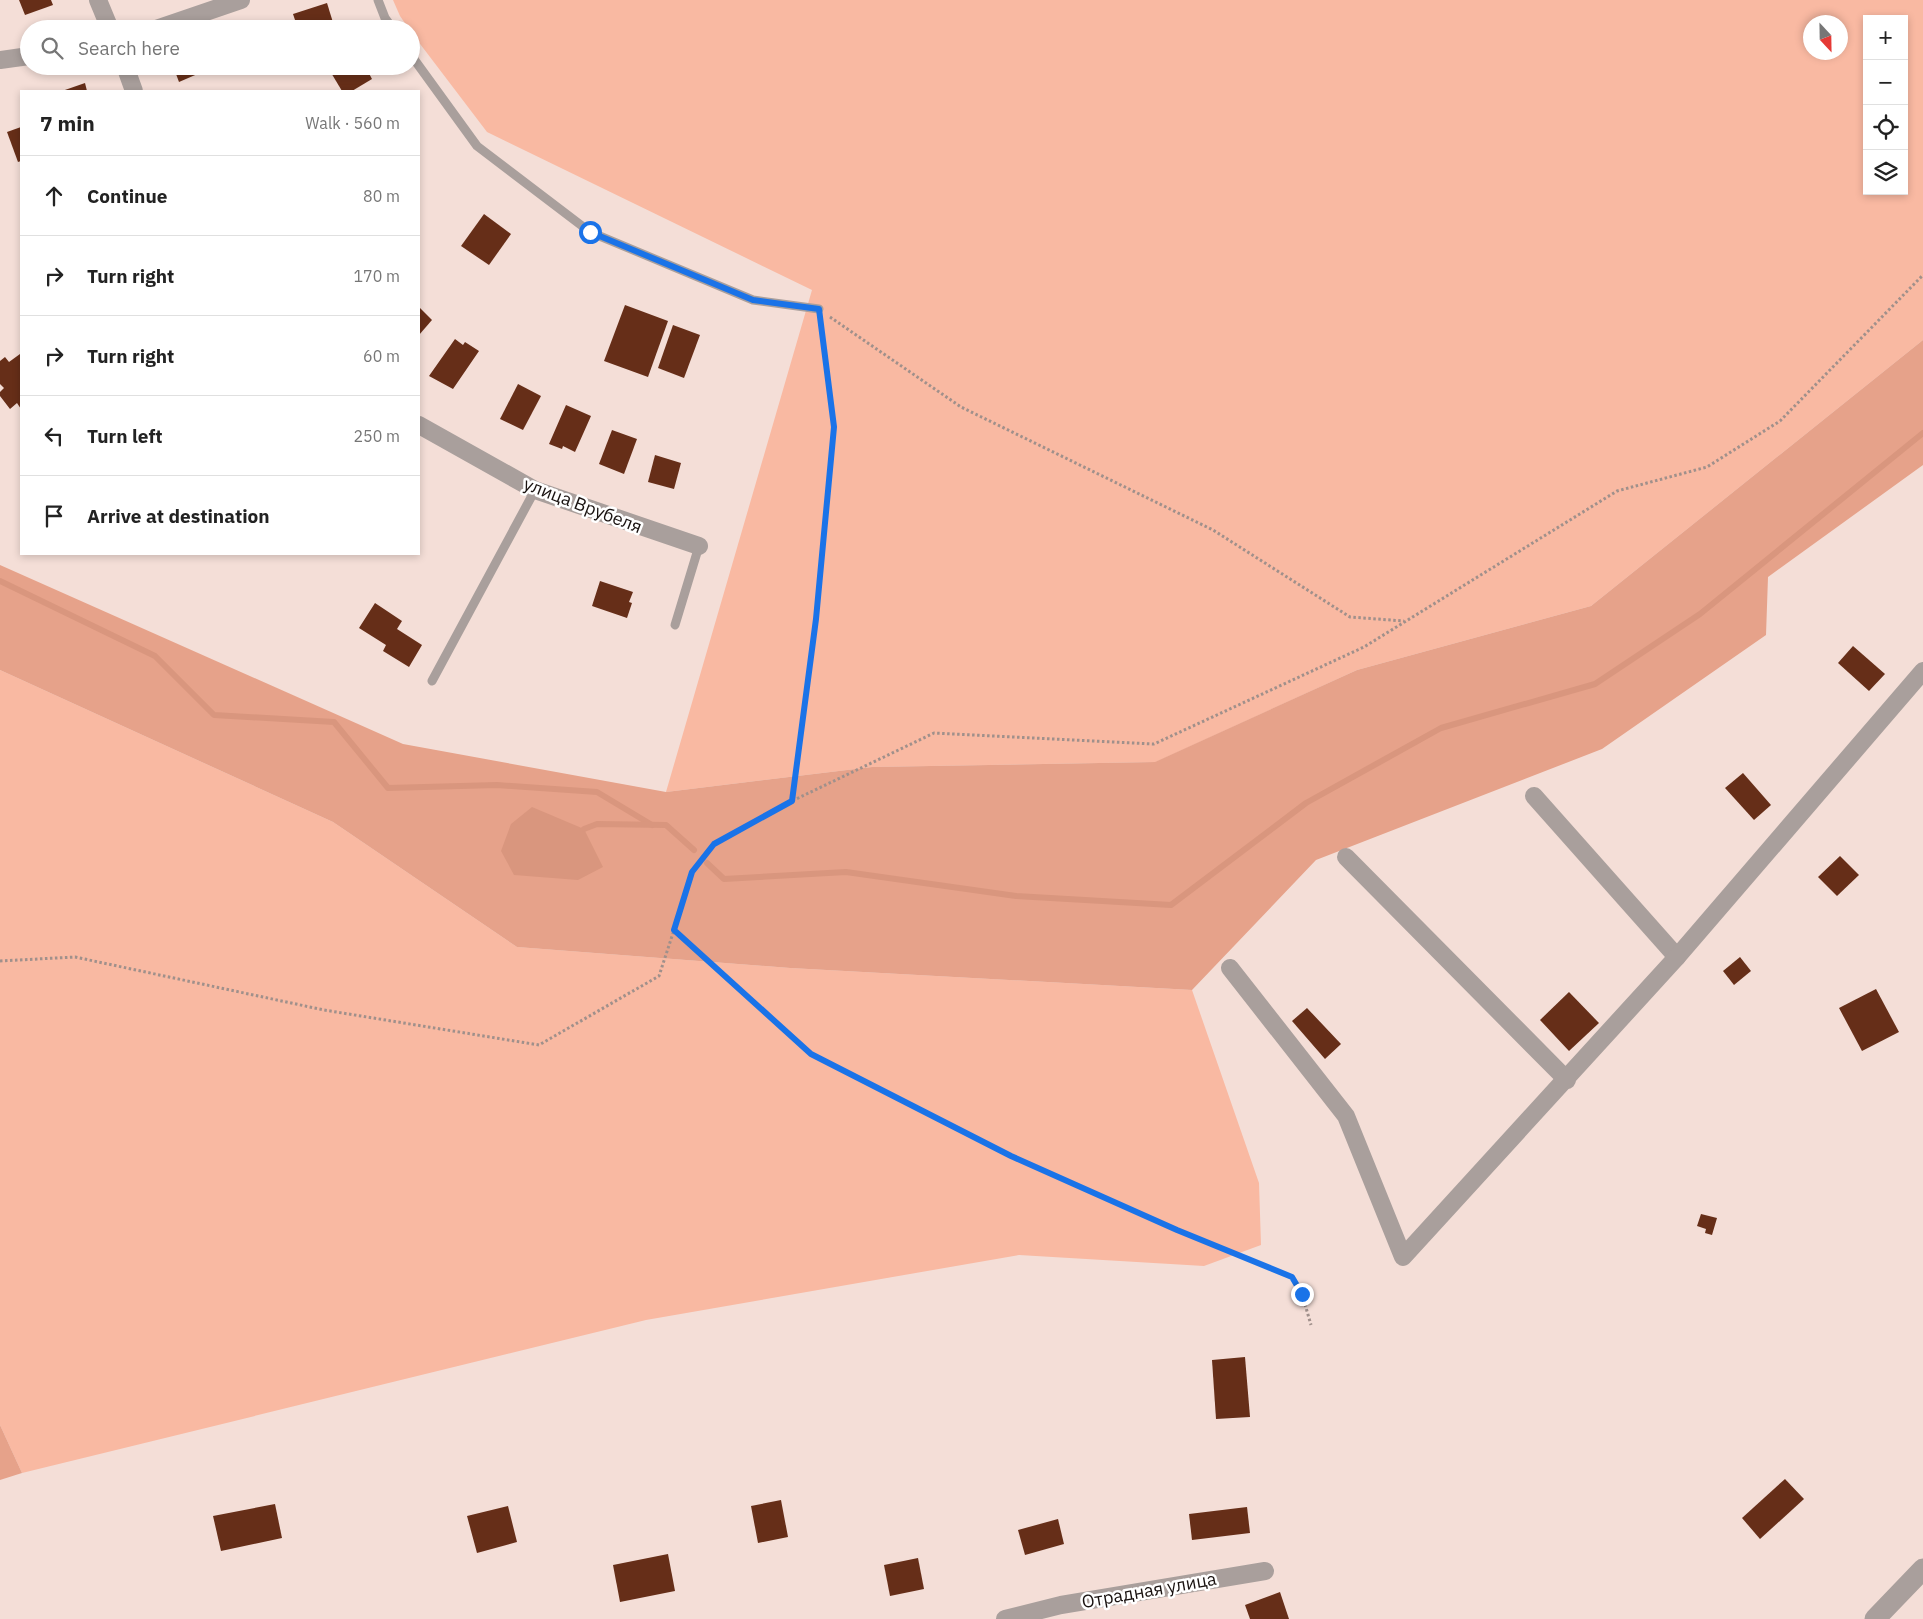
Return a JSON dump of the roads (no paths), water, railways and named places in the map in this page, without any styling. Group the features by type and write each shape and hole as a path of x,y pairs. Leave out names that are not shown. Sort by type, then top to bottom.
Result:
{"street":[{"path":"98,0 106,20"},
{"path":"183,20 242,0"},
{"path":"0,60 20,57"},
{"path":"128,75 134,90"},
{"name":"улица Врубеля","path":"420,426 535,490 699,546"},
{"path":"1230,968 1346,1116 1404,1257 1677,957 1923,671"},
{"path":"1534,796 1677,957"},
{"path":"1346,856 1567,1080"},
{"path":"1875,1619 1923,1569"},
{"name":"Отрадная улица","path":"1005,1619 1061,1605 1266,1571"}],"lane":[{"path":"378,0 386,20"},
{"path":"420,67 477,146 590,232 753,300 819,309"},
{"path":"432,681 535,490"},
{"path":"675,625 699,546"}],"waterway":[{"path":"707,863 724,879 846,872 1016,896 1171,905 1306,803 1441,728 1595,684 1700,614 1923,433"},
{"path":"0,581 155,656 214,715 334,722 388,788 497,785 597,792 652,825"},
{"path":"584,829 597,824 666,825 694,850"}]}
